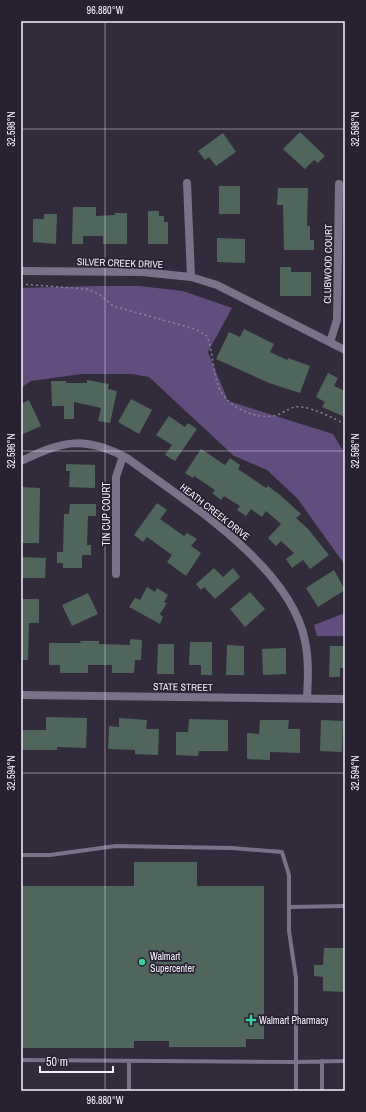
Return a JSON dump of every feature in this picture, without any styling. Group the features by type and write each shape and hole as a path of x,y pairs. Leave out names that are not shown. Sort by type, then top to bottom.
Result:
{"street":[{"path":"187,183 191,277"},
{"name":"CLUBWOOD COURT","path":"330,342 337,320 339,184"},
{"name":"SILVER CREEK DRIVE","path":"21,271 142,272 191,277 217,285 345,350"},
{"name":"HEATH CREEK DRIVE","path":"21,460 62,444 88,443 110,449 123,456 238,540 259,562 284,594 297,616 305,640 308,664 307,698"},
{"name":"TIN CUP COURT","path":"116,574 116,477 123,456"},
{"name":"STATE STREET","path":"21,695 345,699"}],"lane":[{"path":"21,855 50,855 116,846 232,848 276,850 282,852 289,875 289,931 296,978 296,1091"},
{"path":"289,907 345,906"},
{"path":"21,1060 345,1061"},
{"path":"129,1060 129,1091"},
{"path":"322,1061 322,1091"}],"path":[{"path":"21,284 88,289 99,294 113,306 196,329 207,336 221,392 230,402 242,410 265,418 276,416 292,407 303,407 345,424"}],"shaded area":[{"path":"139,286 183,291 232,308 208,352 228,401 333,434 345,454 345,565 297,498 267,470 234,456 149,377 132,374 81,374 31,381 21,388 21,288"},
{"path":"345,613 345,636 317,636 314,625"}],"building":[{"path":"300,132 325,156 318,163 314,160 305,169 283,149"},
{"path":"223,133 236,152 216,166 209,157 205,160 198,151"},
{"path":"219,186 240,186 240,214 219,214"},
{"path":"278,188 308,188 307,226 310,226 310,240 314,240 314,250 284,250 283,205 277,205"},
{"path":"73,207 96,207 96,216 127,213 127,244 103,244 103,236 83,236 83,244 72,244"},
{"path":"148,211 159,211 159,216 164,216 164,222 168,222 168,244 148,244"},
{"path":"44,214 57,214 56,244 33,242 33,219 44,219"},
{"path":"217,238 245,239 245,263 217,262"},
{"path":"280,267 291,267 291,272 311,272 311,296 280,296"},
{"path":"244,329 274,344 270,352 287,360 288,358 310,366 300,393 269,383 216,359 229,332 240,337"},
{"path":"328,373 338,378 334,386 345,391 345,417 322,407 325,402 316,397"},
{"path":"87,380 109,384 108,389 117,391 110,423 98,421 101,408 74,402 74,419 64,419 64,406 52,406 51,381 87,383"},
{"path":"131,399 152,410 139,434 118,422"},
{"path":"29,400 41,426 21,435 21,404"},
{"path":"169,416 185,427 188,423 197,429 175,461 165,455 172,445 156,435"},
{"path":"201,449 225,465 230,458 240,465 238,469 266,488 268,486 280,495 301,514 296,518 308,529 329,555 310,569 303,560 292,568 286,559 294,553 281,541 276,546 268,538 281,524 266,511 262,517 251,509 246,516 237,510 240,506 224,496 221,500 212,493 215,490 194,476 193,478 185,473"},
{"path":"66,464 95,465 95,488 69,487 70,471 66,471"},
{"path":"21,487 40,488 39,543 21,543"},
{"path":"157,503 167,510 160,519 184,536 187,533 197,539 191,546 201,553 186,576 167,562 172,555 147,537 143,542 134,535"},
{"path":"70,504 96,504 96,516 88,516 87,545 91,545 91,555 82,555 82,568 63,568 63,563 57,563 57,552 63,552 64,514 69,514"},
{"path":"21,557 46,558 45,578 21,578"},
{"path":"214,568 223,577 233,568 240,577 215,599 204,587 201,590 196,584"},
{"path":"334,570 345,590 318,607 306,588"},
{"path":"147,587 155,592 157,588 168,595 164,602 167,603 160,614 163,617 160,624 129,607 135,598 140,600"},
{"path":"250,592 265,609 245,627 230,609"},
{"path":"88,593 98,614 72,626 62,605"},
{"path":"21,599 39,599 39,623 29,623 28,660 21,660"},
{"path":"130,639 142,640 141,660 135,660 134,673 112,673 112,665 88,665 88,673 60,673 60,665 49,665 49,643 81,643 80,641 99,641 99,644 130,645"},
{"path":"190,642 212,642 212,675 201,675 201,665 189,665"},
{"path":"158,644 174,644 174,674 157,674"},
{"path":"227,645 244,646 244,675 226,675"},
{"path":"330,646 345,646 345,668 340,668 340,677 329,677"},
{"path":"286,648 286,674 263,675 262,649"},
{"path":"46,717 87,718 86,748 57,747 57,750 21,750 21,730 46,730"},
{"path":"119,718 147,720 146,729 159,729 158,755 135,754 135,750 108,749 109,726 119,727"},
{"path":"189,719 228,720 228,751 199,751 198,756 176,755 176,732 188,732"},
{"path":"260,720 289,720 288,729 300,729 300,753 270,752 270,760 247,759 247,733 259,734"},
{"path":"321,720 343,721 342,752 320,751"},
{"name":"Walmart Supercenter","path":"134,862 197,862 197,886 264,886 264,1039 246,1039 246,1047 169,1047 169,1041 134,1041 134,1048 21,1048 21,886 134,886"},
{"path":"324,948 345,948 345,992 323,991 323,977 314,976 314,965 323,965"}],"place":[{"name":"Walmart Supercenter","path":"142,962"},
{"name":"Walmart Pharmacy","path":"251,1020"}]}
